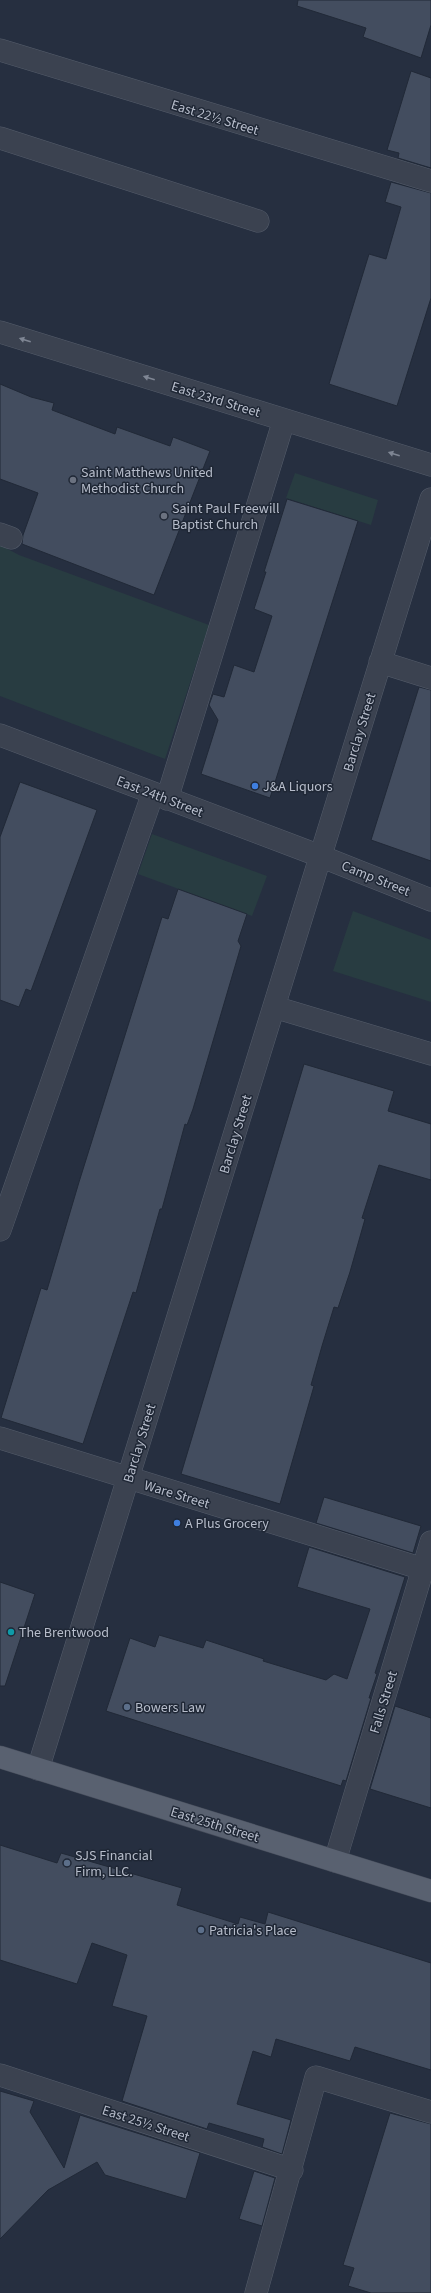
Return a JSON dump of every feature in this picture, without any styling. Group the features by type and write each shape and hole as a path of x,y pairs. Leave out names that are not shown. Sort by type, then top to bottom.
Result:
{"main road":[{"name":"East 25th Street","path":"0,1757 431,1891"}],"street":[{"name":"East 22½ Street","path":"0,50 431,181"},
{"path":"0,138 258,221"},
{"name":"East 23rd Street","path":"0,332 431,465"},
{"path":"0,1230 160,796 284,420"},
{"name":"Barclay Street","path":"38,1769 431,499"},
{"path":"380,662 431,678"},
{"name":"East 24th Street","path":"0,735 320,856"},
{"name":"Camp Street","path":"320,856 431,900"},
{"path":"274,1007 431,1054"},
{"name":"Ware Street","path":"0,1438 128,1479 423,1569"},
{"name":"Falls Street","path":"335,1861 431,1544"},
{"name":"East 25½ Street","path":"0,2075 292,2170"},
{"path":"256,2293 292,2170 316,2077 431,2112"}],"green space":[{"path":"295,473 378,500 371,525 286,498"},
{"path":"0,545 19,555 209,625 165,759 0,696"},
{"path":"152,834 267,876 252,916 138,874"},
{"path":"353,911 431,940 431,1002 333,971"}],"building":[{"path":"298,0 431,0 431,25 421,58 363,37 366,28 297,6"},
{"path":"411,71 431,78 431,168 398,158 399,153 387,150"},
{"path":"391,182 431,193 431,298 397,406 329,384 369,254 386,259 401,207 385,202"},
{"path":"0,384 31,397 54,403 52,410 115,434 117,427 170,446 173,437 210,451 154,595 22,544 23,535 38,493 0,479"},
{"path":"287,499 358,521 270,798 201,774 218,720 209,705 213,694 224,697 234,665 254,672 272,616 254,609"},
{"path":"419,687 431,690 431,861 371,840"},
{"path":"20,782 97,810 31,991 26,989 19,1007 0,1000 0,837"},
{"path":"178,889 247,914 238,941 241,946 193,1109 187,1125 185,1124 162,1209 160,1209 136,1293 133,1292 83,1444 1,1418 41,1288 47,1290 79,1182 162,917 168,919"},
{"path":"304,1064 394,1091 388,1111 431,1124 431,1180 379,1165 362,1218 365,1219 350,1272 338,1308 334,1307 322,1346 311,1385 314,1386 280,1504 181,1474"},
{"path":"324,1497 421,1526 413,1553 316,1523"},
{"path":"309,1547 405,1577 375,1673 377,1674 369,1698 371,1698 346,1781 343,1780 341,1786 106,1711 130,1638 155,1647 159,1635 203,1648 206,1640 264,1659 263,1661 326,1680 334,1674 347,1679 370,1609 297,1587"},
{"name":"The Brentwood","path":"0,1582 35,1594 5,1686 0,1686"},
{"path":"395,1706 431,1718 431,1808 370,1789"},
{"path":"0,1845 57,1863 61,1853 182,1888 177,1905 238,1924 240,1917 265,1924 268,1912 431,1963 431,2070 355,2047 350,2061 276,2039 271,2057 253,2051 237,2104 291,2120 282,2154 262,2147 264,2139 209,2123 207,2129 122,2101 147,2016 112,2006 127,1955 92,1943 77,1984 0,1960"},
{"path":"0,2091 34,2101 30,2112 64,2168 80,2115 200,2153 186,2199 105,2175 97,2162 48,2190 0,2239"},
{"path":"390,2113 431,2124 431,2293 371,2293 348,2286 354,2268 343,2265"},
{"path":"254,2171 275,2178 262,2226 239,2219"}],"place":[{"name":"Saint Matthews United Methodist Church","path":"73,480"},
{"name":"Saint Paul Freewill Baptist Church","path":"164,516"},
{"name":"J&A Liquors","path":"255,786"},
{"name":"A Plus Grocery","path":"177,1523"},
{"name":"The Brentwood","path":"11,1632"},
{"name":"Bowers Law","path":"127,1707"},
{"name":"SJS Financial Firm, LLC.","path":"67,1863"},
{"name":"Patricia's Place","path":"201,1930"}]}
